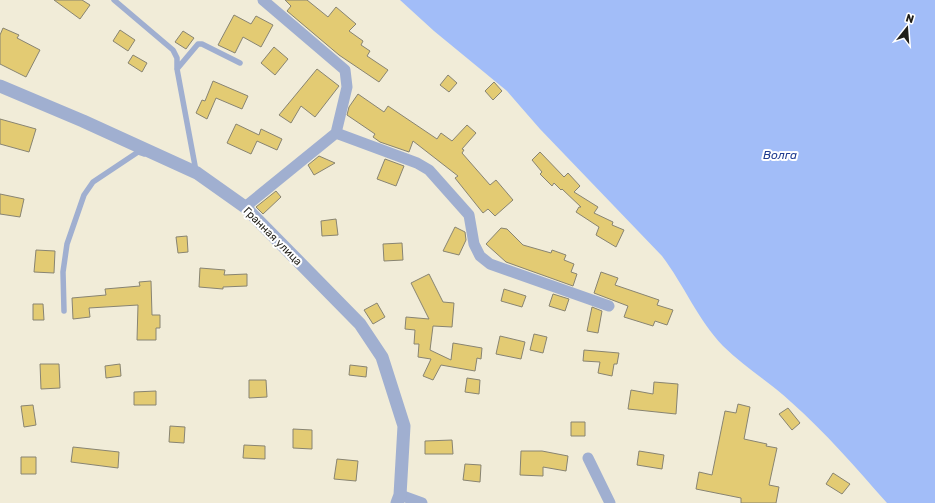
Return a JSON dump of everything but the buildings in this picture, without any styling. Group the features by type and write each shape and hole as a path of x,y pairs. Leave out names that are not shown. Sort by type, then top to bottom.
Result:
{"street":[{"path":"245,207 336,133 348,87 345,70 263,0"},
{"name":"Гранная улица","path":"0,86 84,121 197,173 245,207 360,324 382,357 404,426 398,499"},
{"path":"336,133 418,163 428,170 469,215 474,244 480,256 490,264 609,306"},
{"path":"588,458 610,503"},
{"path":"398,499 422,503"}],"lane":[{"path":"114,0 167,43 177,58 177,70 197,173"},
{"path":"177,70 198,44 202,44 240,63"},
{"path":"64,311 63,272 67,244 84,194 93,182 138,152 197,173"}],"water":[{"name":"Волга","path":"400,0 935,0 935,503 887,503 804,414 723,346 706,325 662,256 540,129 507,91 434,31"}]}
